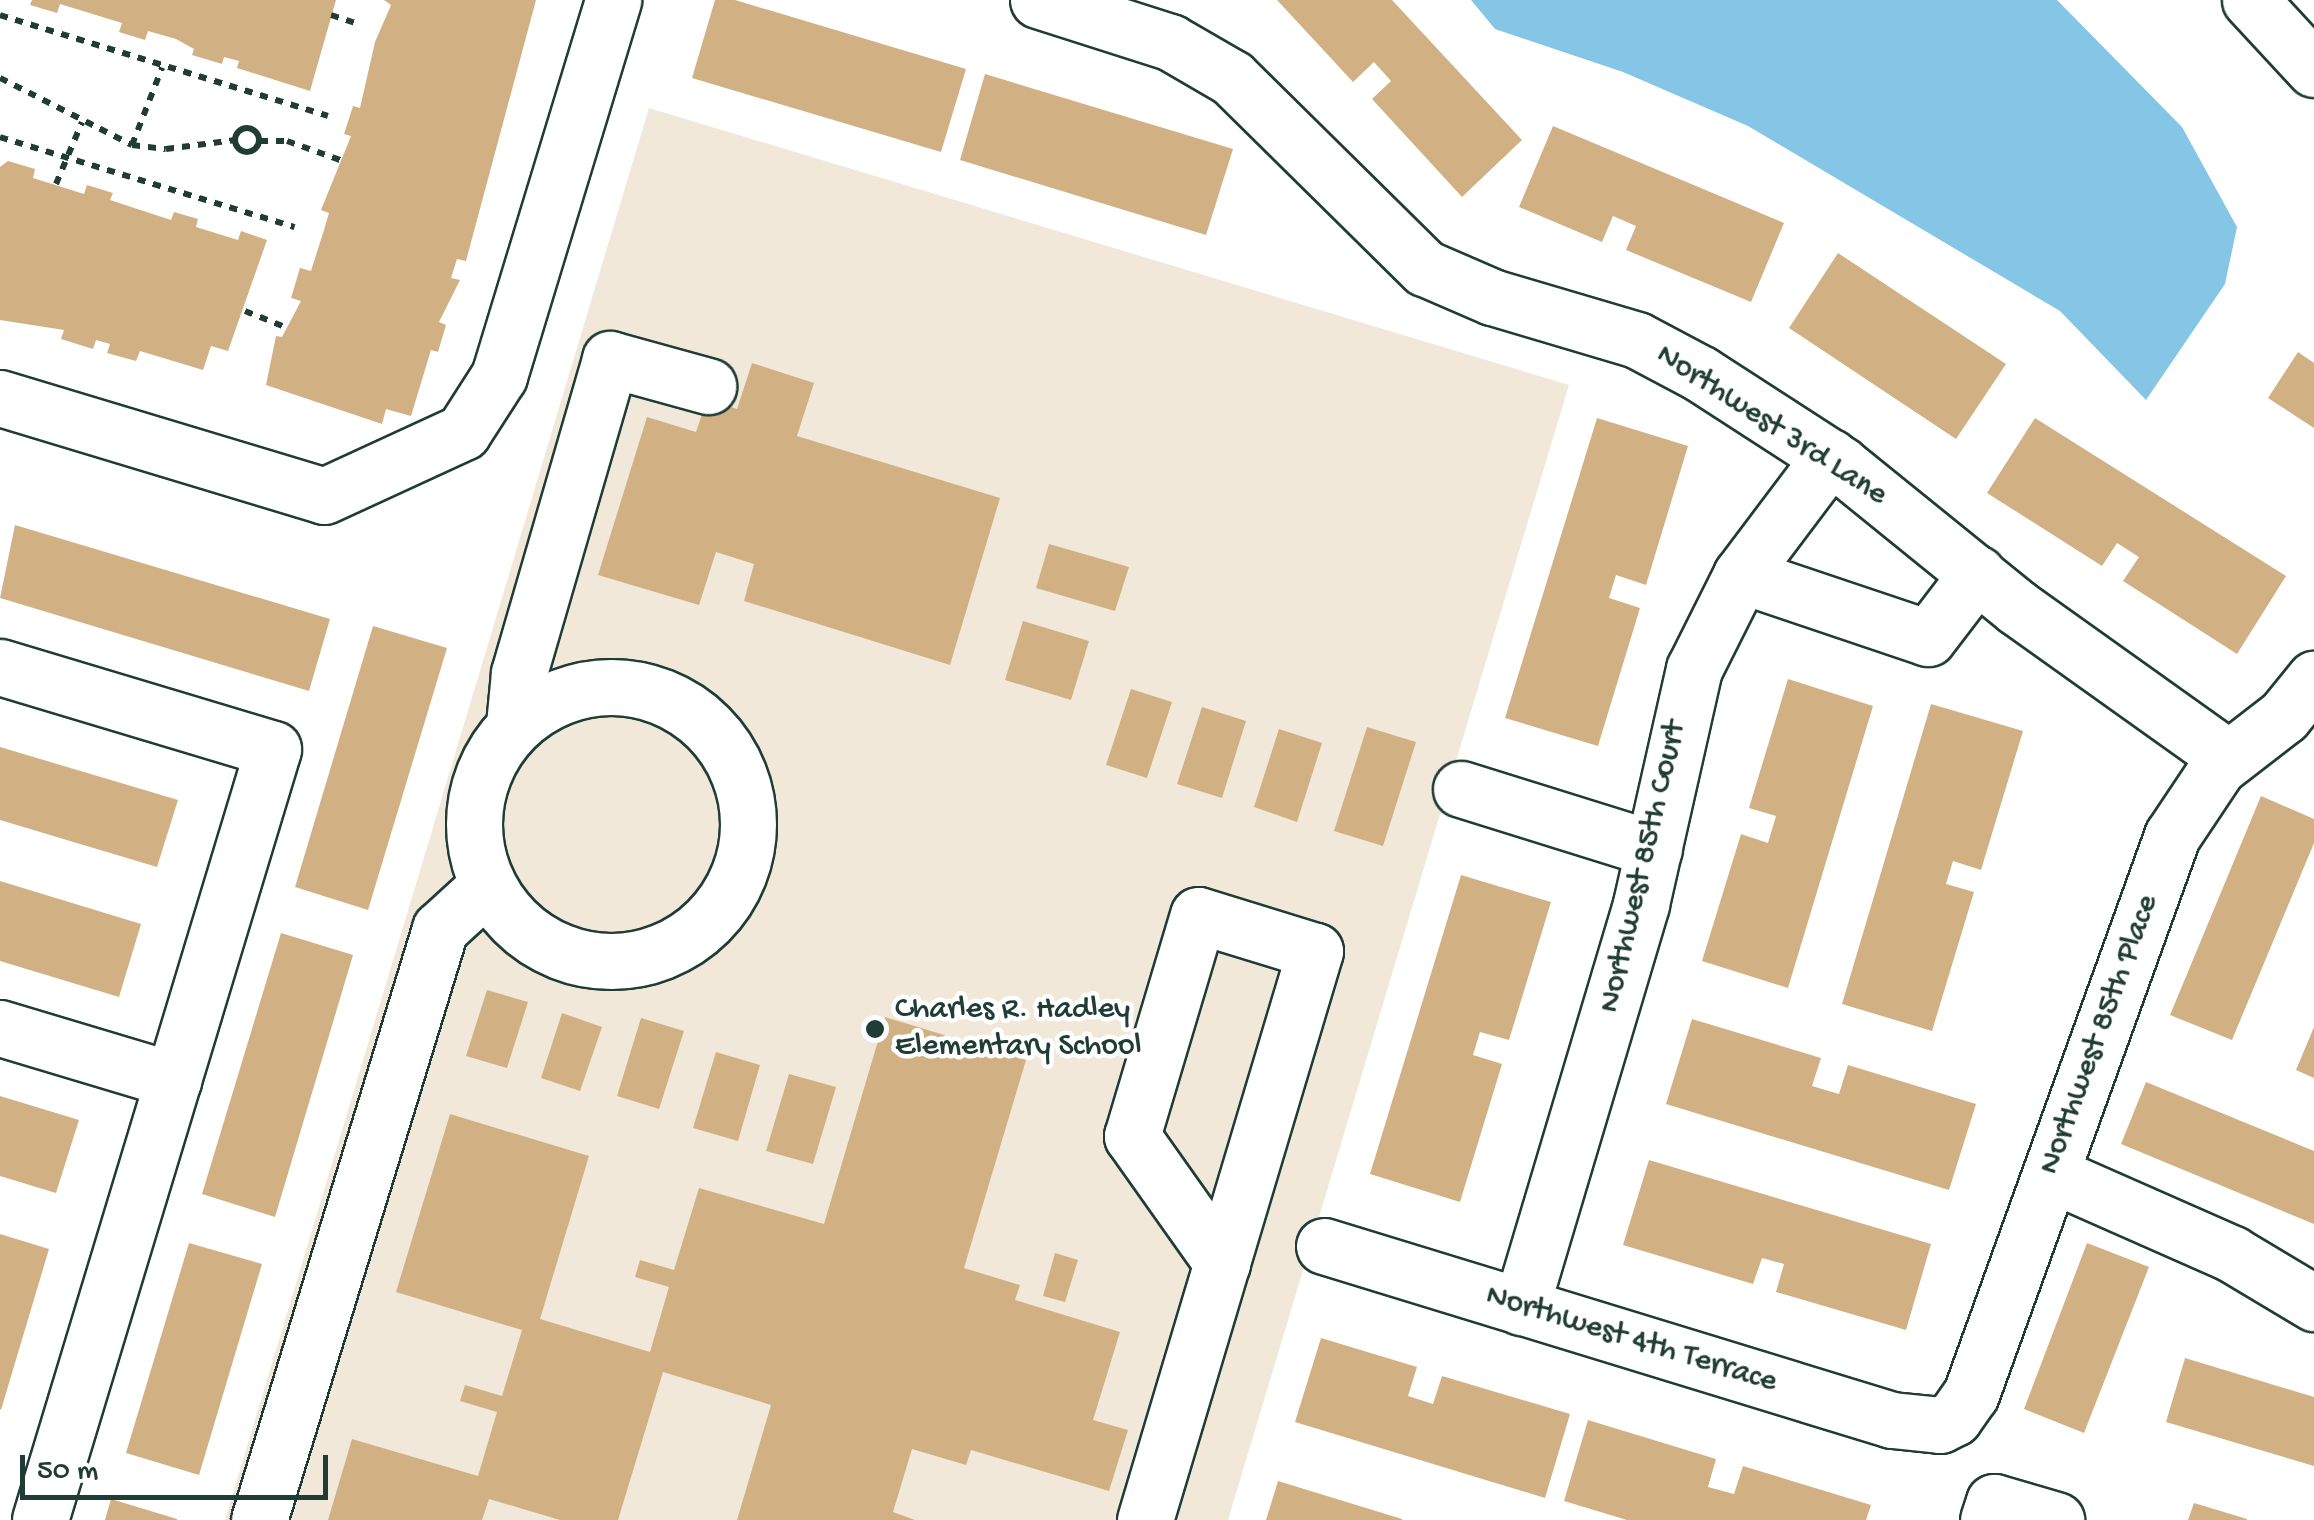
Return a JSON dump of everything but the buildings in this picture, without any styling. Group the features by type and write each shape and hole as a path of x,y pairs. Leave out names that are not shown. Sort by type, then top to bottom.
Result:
{"street":[{"path":"0,398 324,496 463,432 499,376 613,0"},
{"name":"Northwest 3rd Lane","path":"1038,0 1170,42 1232,78 1425,268 1668,354 1830,458 1977,574 2228,758"},
{"path":"2250,0 2314,69"},
{"path":"514,725 519,673 610,359 708,386"},
{"name":"Northwest 85th Court","path":"1521,1307 1654,849 1681,709 1710,631 1741,575 1830,458"},
{"path":"1741,575 1928,638 1977,574"},
{"path":"0,667 273,749 40,1520"},
{"path":"642,690 674,702 726,748 741,779 746,847 736,880 694,933 631,959 596,960 548,944 507,914 488,885 476,852 476,801 492,752 514,725 574,691 642,690"},
{"name":"Northwest 85th Place","path":"1940,1425 1971,1394 2172,836 2200,788 2228,758 2304,711"},
{"path":"1461,789 1654,849"},
{"path":"259,1520 440,929 488,885"},
{"path":"1145,1520 1315,952 1198,916 1132,1136 1222,1262"},
{"path":"0,1028 173,1080"},
{"path":"2051,1174 2232,1254 2314,1303"},
{"name":"Northwest 4th Terrace","path":"1324,1246 1892,1420 1940,1425"},
{"path":"1988,1520 1994,1502 2056,1520"}],"path":[{"path":"0,15 328,116"},
{"path":"331,15 356,23"},
{"path":"132,145 162,68"},
{"path":"0,78 132,145 166,149 235,140 248,127 260,140"},
{"path":"56,184 82,122"},
{"path":"0,137 295,227"},
{"path":"235,140 245,152 260,140 287,141 343,161"},
{"path":"244,311 285,327"}],"shaded area":[{"name":"Charles R. Hadley Elementary School","path":"649,108 1569,385 1228,1520 225,1520"}],"water":[{"path":"1471,0 2057,0 2182,127 2237,227 2225,284 2146,400 2060,311 1748,126 1623,72 1495,29"}],"place":[{"name":"Charles R. Hadley Elementary School","path":"875,1029"}]}
